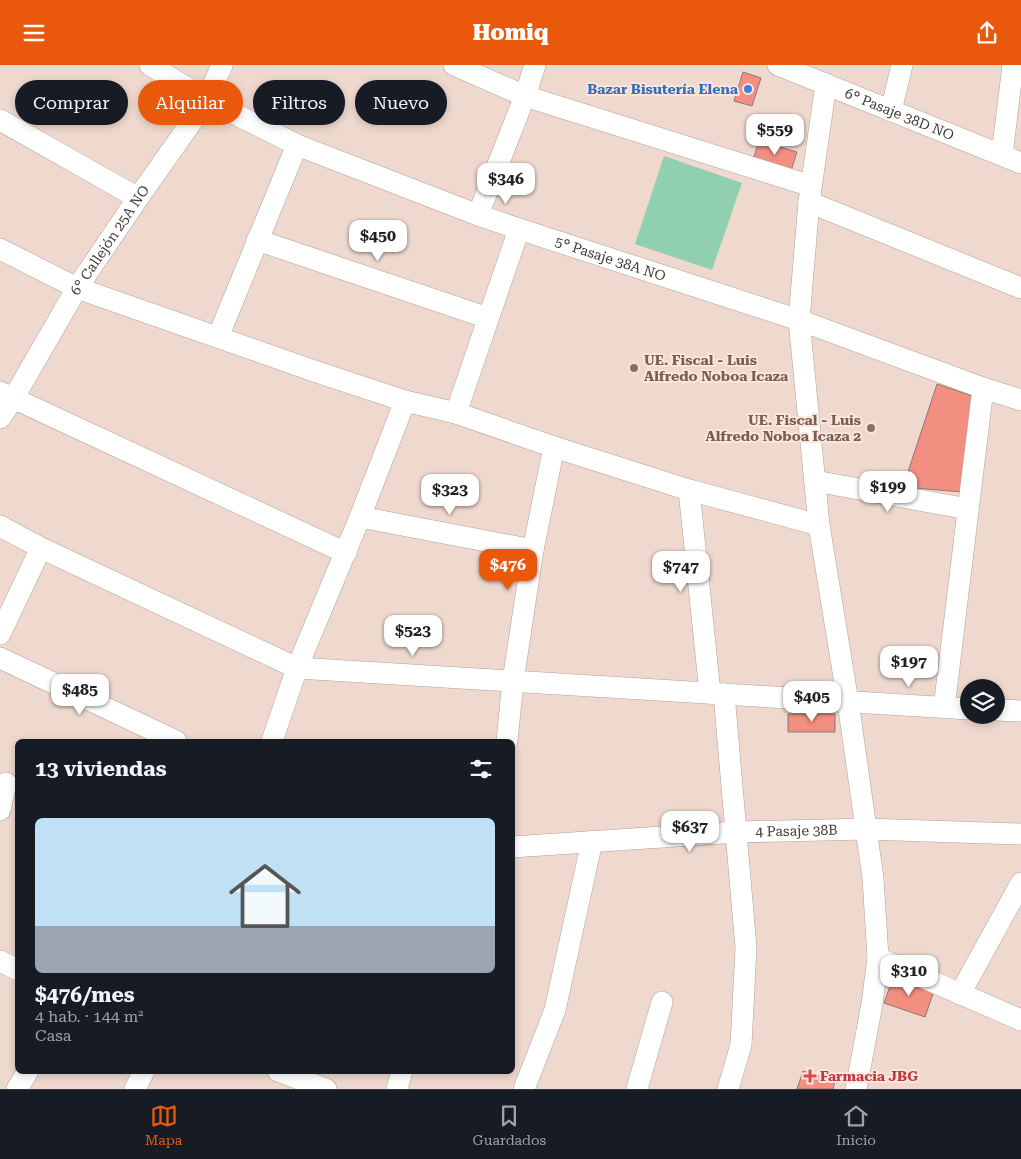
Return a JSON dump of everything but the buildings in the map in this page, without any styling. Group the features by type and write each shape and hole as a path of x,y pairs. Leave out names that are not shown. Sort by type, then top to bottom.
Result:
{"street":[{"name":"5° Pasaje 38A NO","path":"150,65 175,80"},
{"name":"6° Callejón 25A NO","path":"216,80 222,65"},
{"path":"454,65 525,96 810,194 1021,288"},
{"path":"478,215 525,96 535,65"},
{"name":"6° Pasaje 38D NO","path":"778,65 1011,159"},
{"path":"891,111 902,65"},
{"path":"1011,159 1013,65"},
{"path":"826,84 810,194 800,320 819,525 848,702 873,878 878,958 872,1004 856,1089"},
{"name":"5° Pasaje 38A NO","path":"243,118 296,145 478,215 800,320 983,388 1021,400"},
{"path":"0,120 138,198"},
{"name":"6° Callejón 25A NO","path":"0,418 7,395 138,198 190,125"},
{"path":"218,337 296,145"},
{"path":"456,413 519,229"},
{"path":"257,240 488,318"},
{"path":"0,249 77,288 405,401 456,413 554,447 689,490 819,525"},
{"path":"944,708 983,388"},
{"path":"7,395 346,553"},
{"path":"273,739 297,668 346,553 405,401"},
{"path":"507,739 513,681 533,550 554,447"},
{"path":"815,481 968,509"},
{"path":"689,490 736,832 746,948 741,1045 728,1089"},
{"path":"360,517 533,550"},
{"path":"0,526 41,548 297,668 960,709"},
{"path":"0,634 41,548"},
{"path":"0,658 172,739"},
{"path":"1005,710 1021,711"},
{"path":"0,810 8,783"},
{"name":"4 Pasaje 38B","path":"515,847 736,832 866,829 1021,834"},
{"path":"524,1089 555,1010 592,841"},
{"path":"960,994 1021,883"},
{"path":"878,958 1021,1021"},
{"path":"0,961 15,968"},
{"path":"638,1089 662,1002"},
{"path":"17,1089 26,1074"},
{"path":"135,1089 142,1074"},
{"path":"397,1089 401,1074"},
{"path":"281,1076 326,1089"}],"green space":[{"path":"664,156 742,183 712,270 635,244"}],"place":[{"name":"Bazar Bisutería Elena","path":"748,89"},
{"name":"UE. Fiscal - Luis Alfredo Noboa Icaza","path":"634,368"},
{"name":"UE. Fiscal - Luis Alfredo Noboa Icaza 2","path":"871,428"},
{"name":"Farmacia JBG","path":"810,1076"}]}
